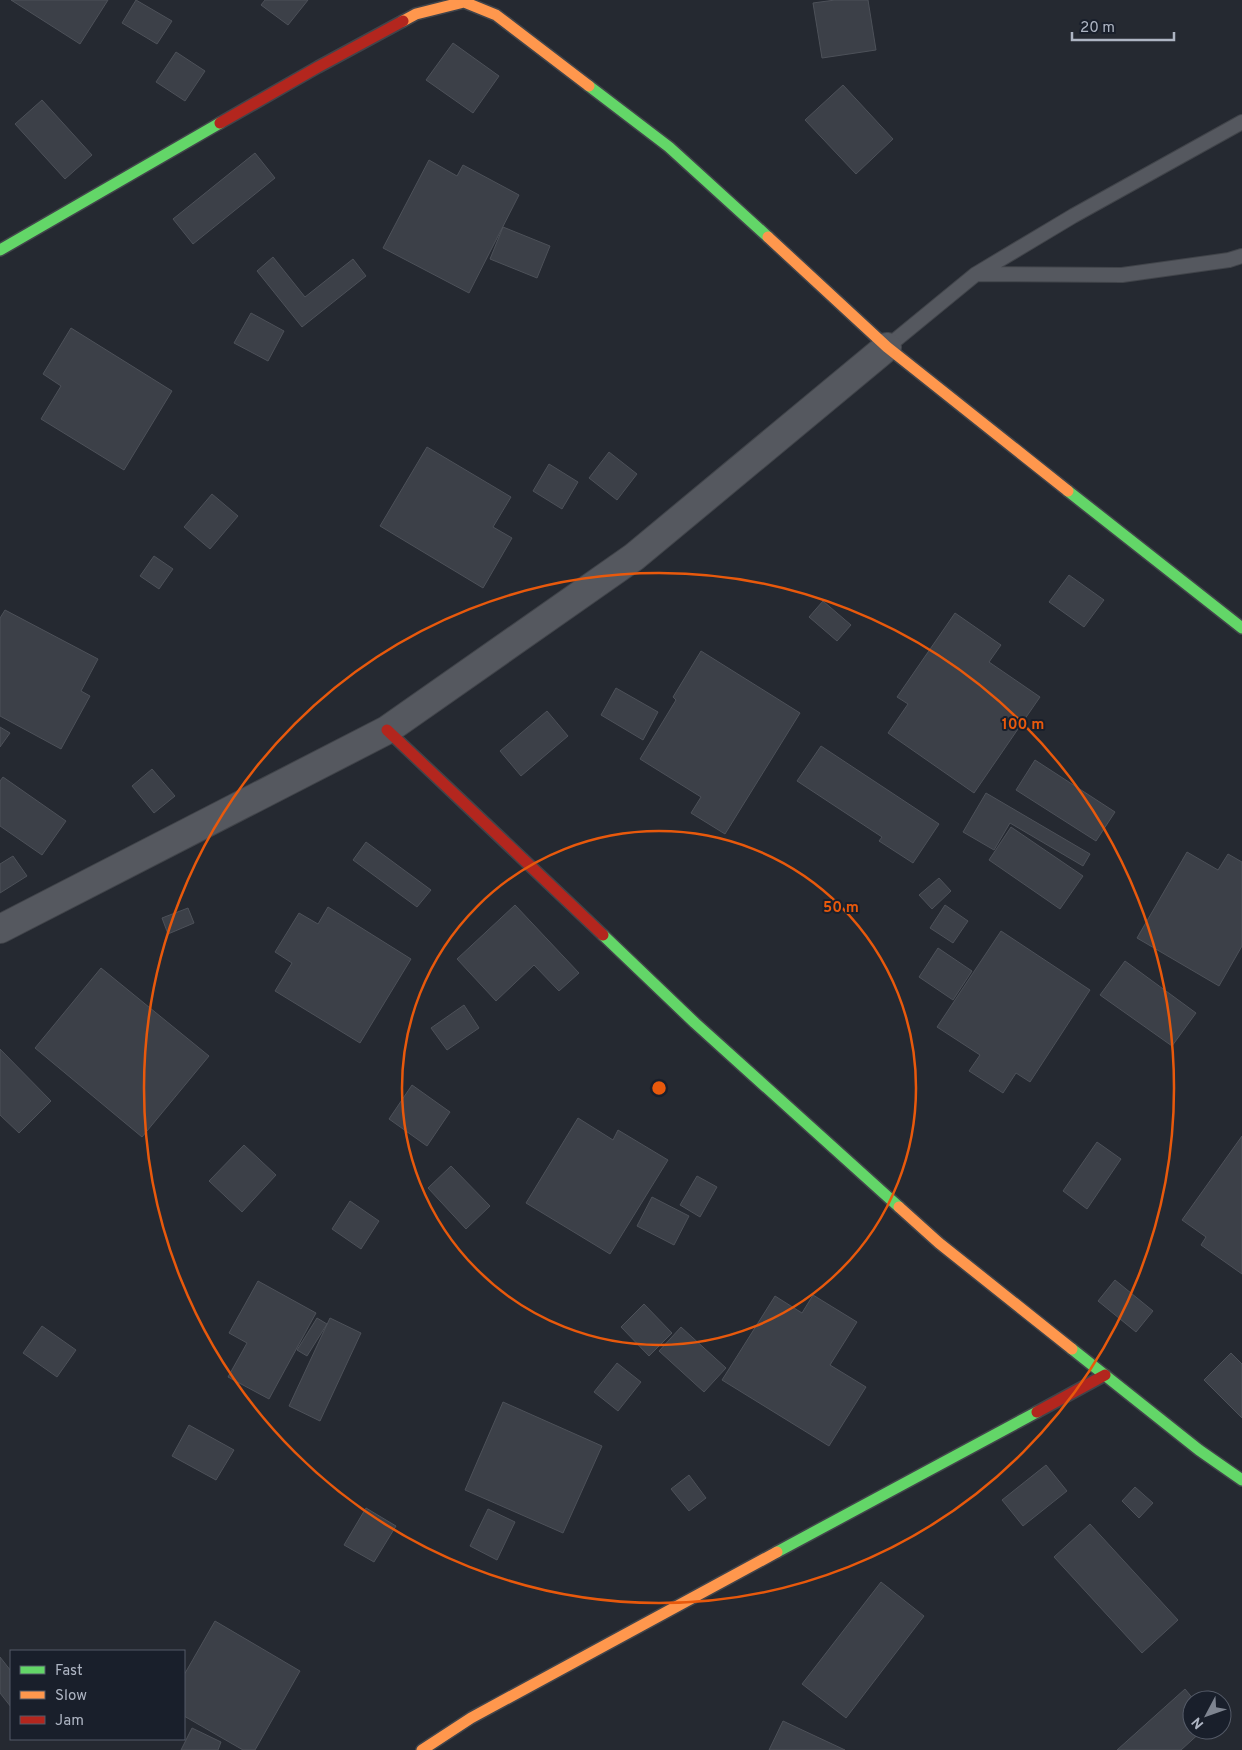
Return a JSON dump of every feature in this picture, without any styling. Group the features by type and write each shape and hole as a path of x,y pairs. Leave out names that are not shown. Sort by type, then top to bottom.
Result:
{"street":[{"path":"0,250 301,77 416,14 464,2 496,15 668,147 887,347 1242,628"},
{"path":"0,928 387,730 634,557 887,347"},
{"path":"387,730 695,1023 939,1243 1199,1450 1242,1480"},
{"path":"422,1750 471,1718 1105,1375"}],"lane":[{"path":"416,14 427,0"},
{"path":"887,347 976,274 1073,216 1242,122"},
{"path":"976,274 1122,275 1229,260 1242,256"}],"building":[{"path":"11,0 108,0 80,44"},
{"path":"136,0 172,21 157,44 122,23"},
{"path":"265,0 308,0 288,25 261,5"},
{"path":"835,0 868,0 876,50 822,58 813,3"},
{"path":"453,43 499,76 473,113 426,80"},
{"path":"176,52 205,71 185,101 156,82"},
{"path":"843,85 893,139 856,174 805,120"},
{"path":"42,100 92,155 65,179 15,124"},
{"path":"255,153 275,178 193,244 173,219"},
{"path":"429,160 457,176 463,165 519,195 469,293 383,248"},
{"path":"503,227 550,246 537,278 490,259"},
{"path":"273,257 305,297 353,259 366,276 302,327 257,271"},
{"path":"251,313 284,331 268,361 234,343"},
{"path":"71,328 172,391 124,470 41,419 61,386 43,374"},
{"path":"427,447 511,497 493,527 512,538 483,588 380,526"},
{"path":"609,452 637,474 617,500 589,478"},
{"path":"549,464 578,482 562,509 533,491"},
{"path":"212,494 238,516 210,549 184,527"},
{"path":"154,556 173,569 159,589 140,576"},
{"path":"1069,575 1104,600 1084,627 1049,602"},
{"path":"823,601 851,625 837,641 809,617"},
{"path":"5,610 98,659 81,691 90,696 61,749 0,716 0,618"},
{"path":"955,613 1001,645 989,662 1040,697 974,793 888,733 908,704 897,697"},
{"path":"701,651 800,713 725,834 691,813 701,797 640,759 676,700 673,697"},
{"path":"616,688 658,712 643,740 601,715"},
{"path":"547,711 568,736 521,776 500,751"},
{"path":"0,727 10,733 0,747"},
{"path":"821,746 939,824 913,863 879,841 882,837 797,781"},
{"path":"1035,760 1115,812 1096,841 1016,790"},
{"path":"152,769 175,796 154,813 132,786"},
{"path":"3,777 66,821 42,855 0,826 0,781"},
{"path":"986,793 1090,854 1083,866 1010,823 994,850 963,832"},
{"path":"1011,827 1083,876 1060,909 989,860"},
{"path":"366,842 431,890 417,907 353,860"},
{"path":"1187,852 1218,870 1228,854 1242,862 1242,946 1219,986 1137,938"},
{"path":"13,856 27,876 0,893 0,864"},
{"path":"939,878 951,891 932,909 919,895"},
{"path":"515,905 579,973 559,991 534,965 496,1001 457,959"},
{"path":"945,905 968,921 953,943 930,928"},
{"path":"328,907 411,959 360,1043 275,991 292,963 275,952 299,913 318,924"},
{"path":"188,908 194,923 168,934 162,918"},
{"path":"1001,931 1090,990 1030,1082 1016,1073 1003,1093 969,1071 980,1055 937,1027"},
{"path":"938,948 972,971 953,1000 919,977"},
{"path":"1125,961 1196,1013 1172,1046 1100,995"},
{"path":"101,968 209,1056 142,1137 35,1048"},
{"path":"464,1005 479,1028 447,1050 431,1028"},
{"path":"0,1049 51,1101 19,1133 0,1115"},
{"path":"412,1085 450,1112 427,1146 389,1119"},
{"path":"578,1118 613,1140 618,1130 668,1160 610,1254 526,1203"},
{"path":"1242,1136 1242,1274 1201,1245 1206,1237 1182,1220"},
{"path":"1097,1142 1121,1159 1087,1209 1063,1191"},
{"path":"244,1145 276,1175 242,1212 209,1181"},
{"path":"451,1166 490,1206 466,1229 428,1188"},
{"path":"697,1176 717,1187 700,1217 680,1205"},
{"path":"652,1197 689,1216 674,1245 637,1226"},
{"path":"350,1201 379,1221 361,1249 332,1229"},
{"path":"1115,1280 1153,1311 1136,1332 1098,1301"},
{"path":"258,1281 316,1313 269,1399 228,1377 247,1343 229,1333"},
{"path":"813,1295 857,1322 830,1365 866,1387 829,1446 722,1380 775,1296 802,1313"},
{"path":"644,1304 672,1333 649,1356 621,1327"},
{"path":"317,1318 327,1324 307,1356 297,1350"},
{"path":"330,1318 361,1333 320,1421 289,1406"},
{"path":"42,1326 76,1350 57,1377 23,1353"},
{"path":"681,1327 726,1368 704,1392 659,1351"},
{"path":"1231,1353 1242,1364 1242,1418 1204,1380"},
{"path":"617,1363 641,1382 618,1411 594,1392"},
{"path":"503,1402 602,1446 563,1533 465,1490"},
{"path":"189,1425 234,1450 216,1480 172,1456"},
{"path":"1046,1465 1067,1491 1023,1526 1002,1500"},
{"path":"689,1475 706,1498 689,1511 671,1489"},
{"path":"1135,1487 1153,1503 1139,1518 1122,1501"},
{"path":"366,1508 396,1526 374,1562 344,1545"},
{"path":"488,1509 515,1522 497,1560 470,1546"},
{"path":"1090,1524 1178,1620 1142,1653 1054,1557"},
{"path":"881,1582 924,1616 846,1718 802,1684"},
{"path":"215,1621 300,1671 255,1750 243,1750 185,1717 185,1673"},
{"path":"0,1657 10,1670 10,1706 0,1693"},
{"path":"1182,1692 1182,1740 1192,1740 1181,1750 1117,1750"},
{"path":"783,1721 845,1750 769,1750"},
{"path":"192,1728 221,1742 218,1750 181,1750"}],"traffic: fast":[{"path":"589,86 669,147 768,237"},
{"path":"0,250 220,123"},
{"path":"1068,491 1242,628"},
{"path":"603,935 695,1023 899,1207"},
{"path":"1072,1349 1199,1450 1242,1480"},
{"path":"777,1552 1037,1412"}],"traffic: slow":[{"path":"403,21 416,14 464,2 496,15 589,86"},
{"path":"768,237 887,347 1068,491"},
{"path":"899,1207 939,1243 1072,1349"},
{"path":"422,1750 471,1718 777,1552"}],"traffic: jam":[{"path":"220,123 403,21"},
{"path":"387,730 603,935"},
{"path":"1037,1412 1105,1375"}]}
